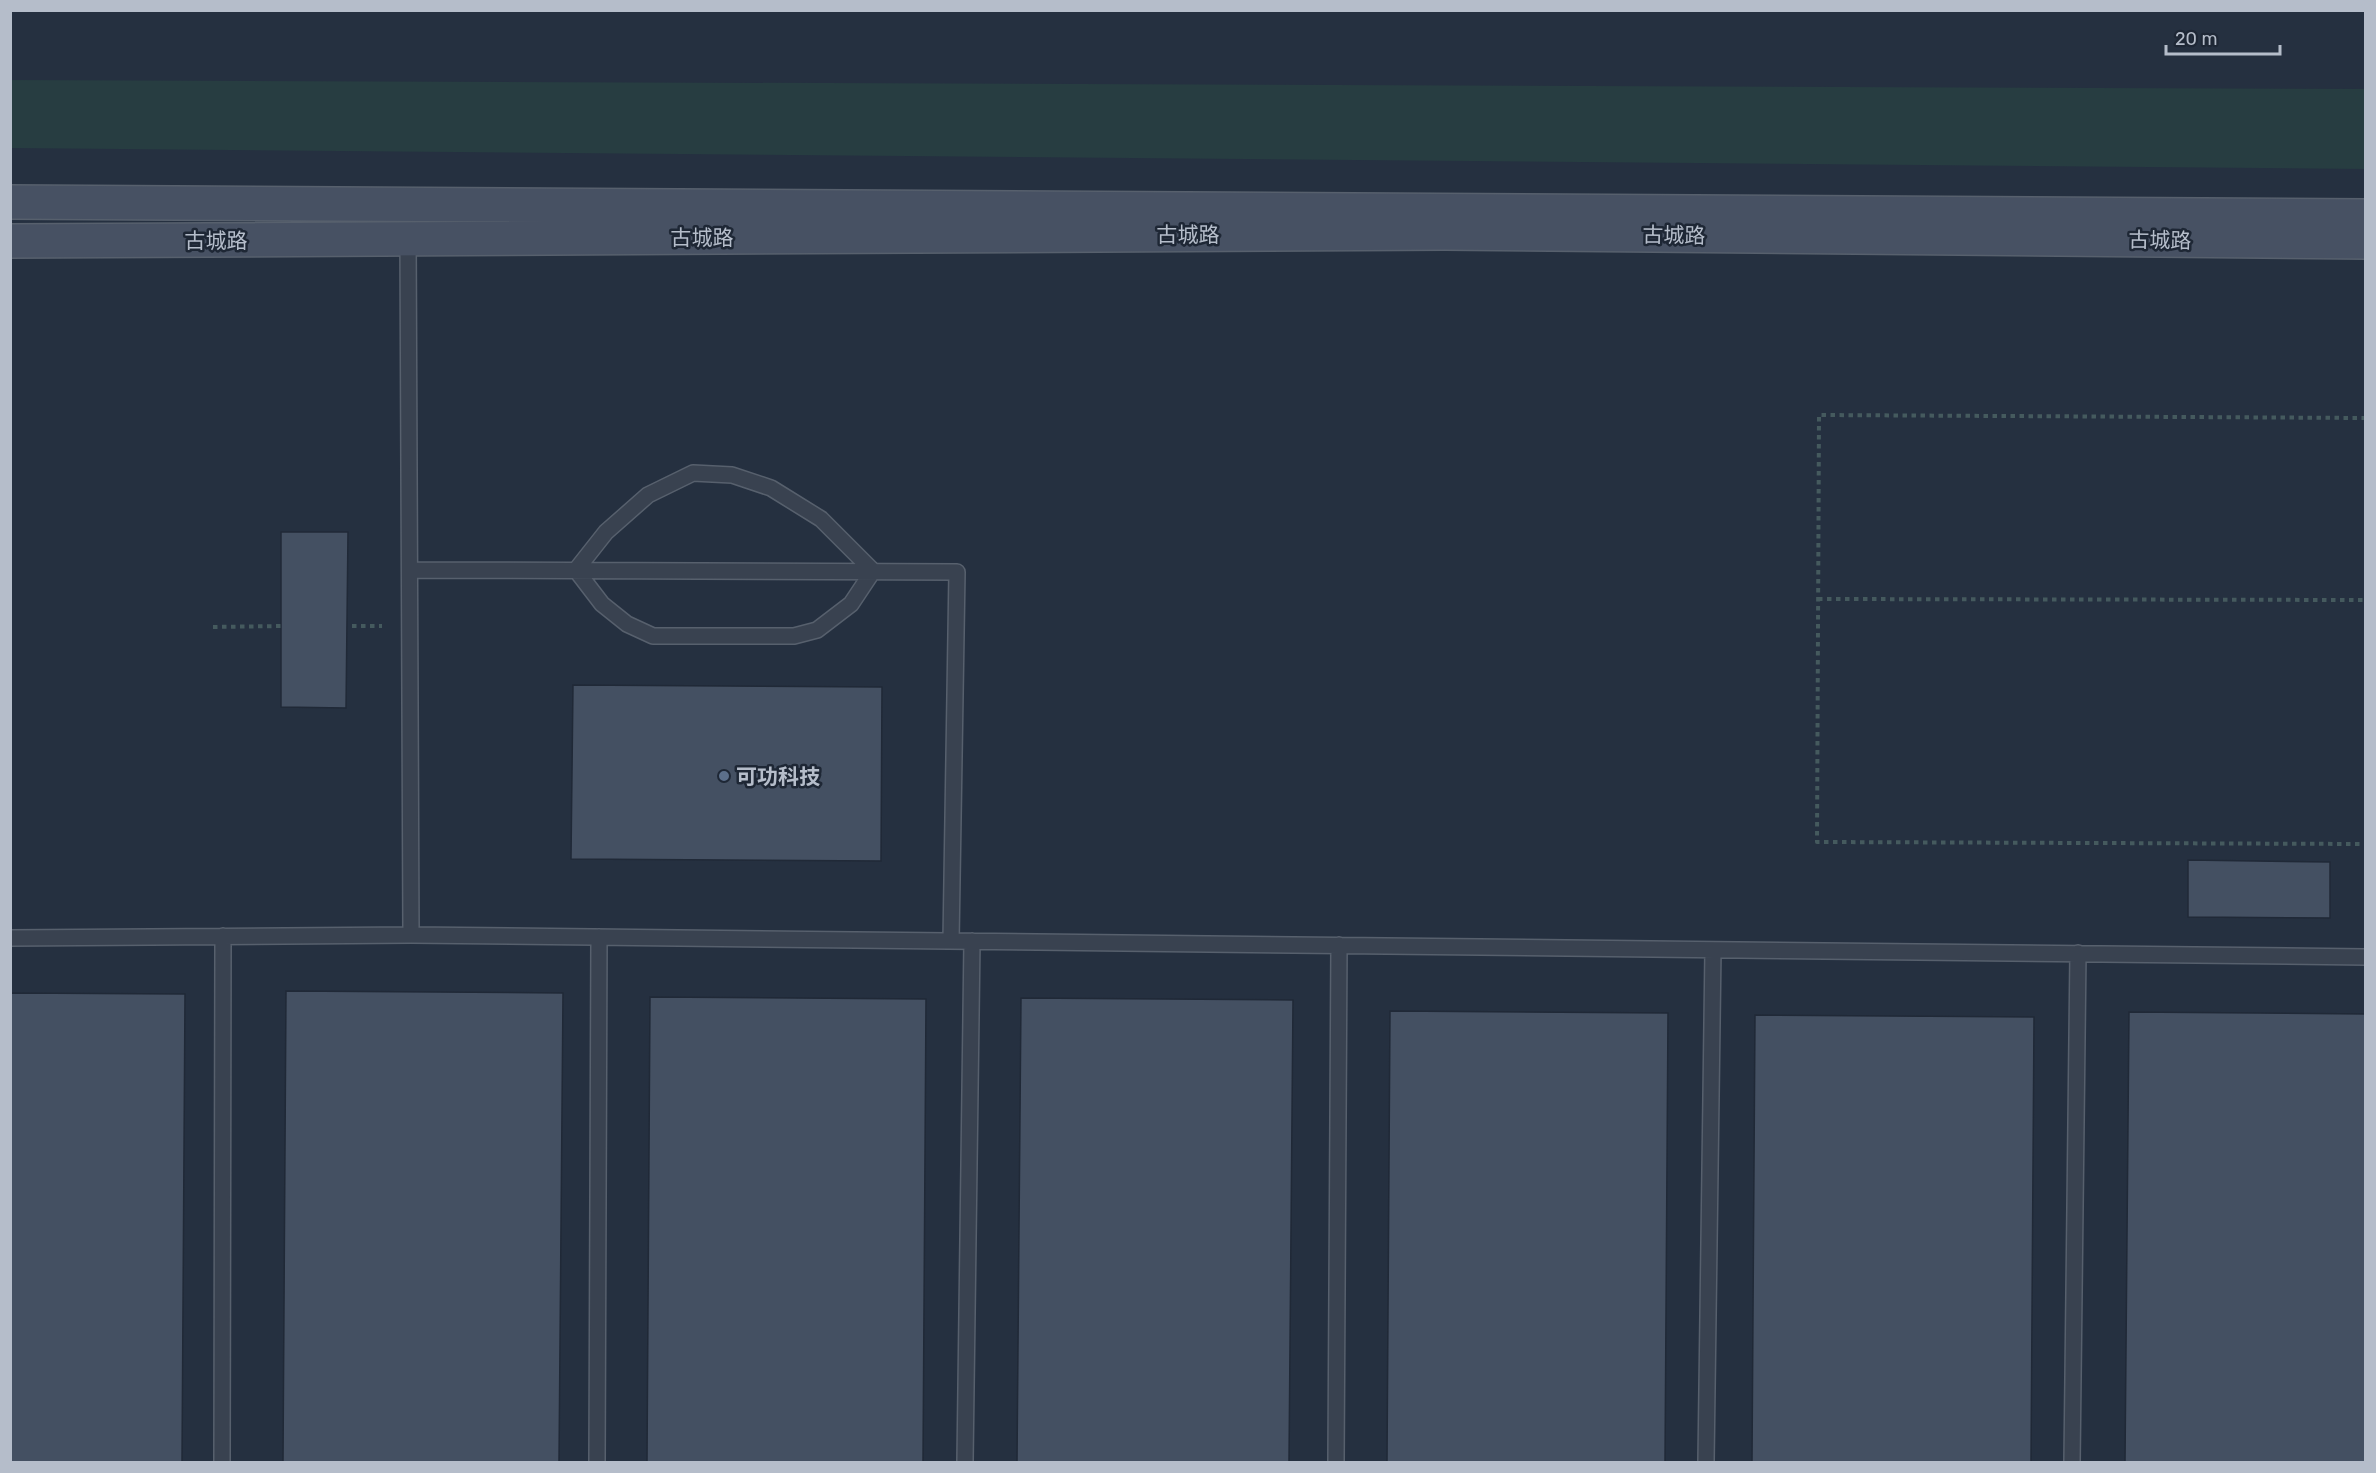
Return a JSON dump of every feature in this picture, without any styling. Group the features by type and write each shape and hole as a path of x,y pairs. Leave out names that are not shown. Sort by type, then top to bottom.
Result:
{"main road":[{"name":"古城路","path":"10,202 2366,216"},
{"name":"古城路","path":"10,241 1444,233 2366,242"}],"lane":[{"path":"408,205 411,935"},
{"path":"576,570 606,532 648,495 693,473 732,475 771,488 821,519 873,571"},
{"path":"410,570 957,572 951,941"},
{"path":"576,570 602,604 627,624 653,636 794,636 817,630 851,604 873,571"},
{"path":"10,938 411,935 2366,957"},
{"path":"222,1462 224,936"},
{"path":"597,1462 599,937"},
{"path":"965,1462 972,941"},
{"path":"1336,1462 1339,945"},
{"path":"1706,1462 1713,950"},
{"path":"2072,1462 2078,953"}],"path":[{"path":"2366,417 1819,415 1816,842 2366,844"},
{"path":"1818,599 2366,600"},
{"path":"213,627 283,626"}],"green space":[{"path":"11,80 2365,89 2366,169 11,148"}],"building":[{"path":"281,532 348,532 346,708 281,707"},
{"path":"573,685 882,687 881,861 571,859"},
{"path":"2188,860 2330,862 2330,918 2188,917"},
{"path":"286,991 563,993 559,1462 283,1462"},
{"path":"10,993 185,994 182,1462 10,1462"},
{"path":"650,997 926,999 923,1462 647,1462"},
{"path":"1021,998 1293,1000 1289,1462 1017,1462"},
{"path":"1390,1011 1668,1013 1665,1462 1387,1462"},
{"path":"2129,1012 2366,1014 2366,1462 2125,1462"},
{"path":"1755,1015 2034,1017 2031,1462 1752,1462"}],"place":[{"name":"可功科技","path":"724,776"}]}
